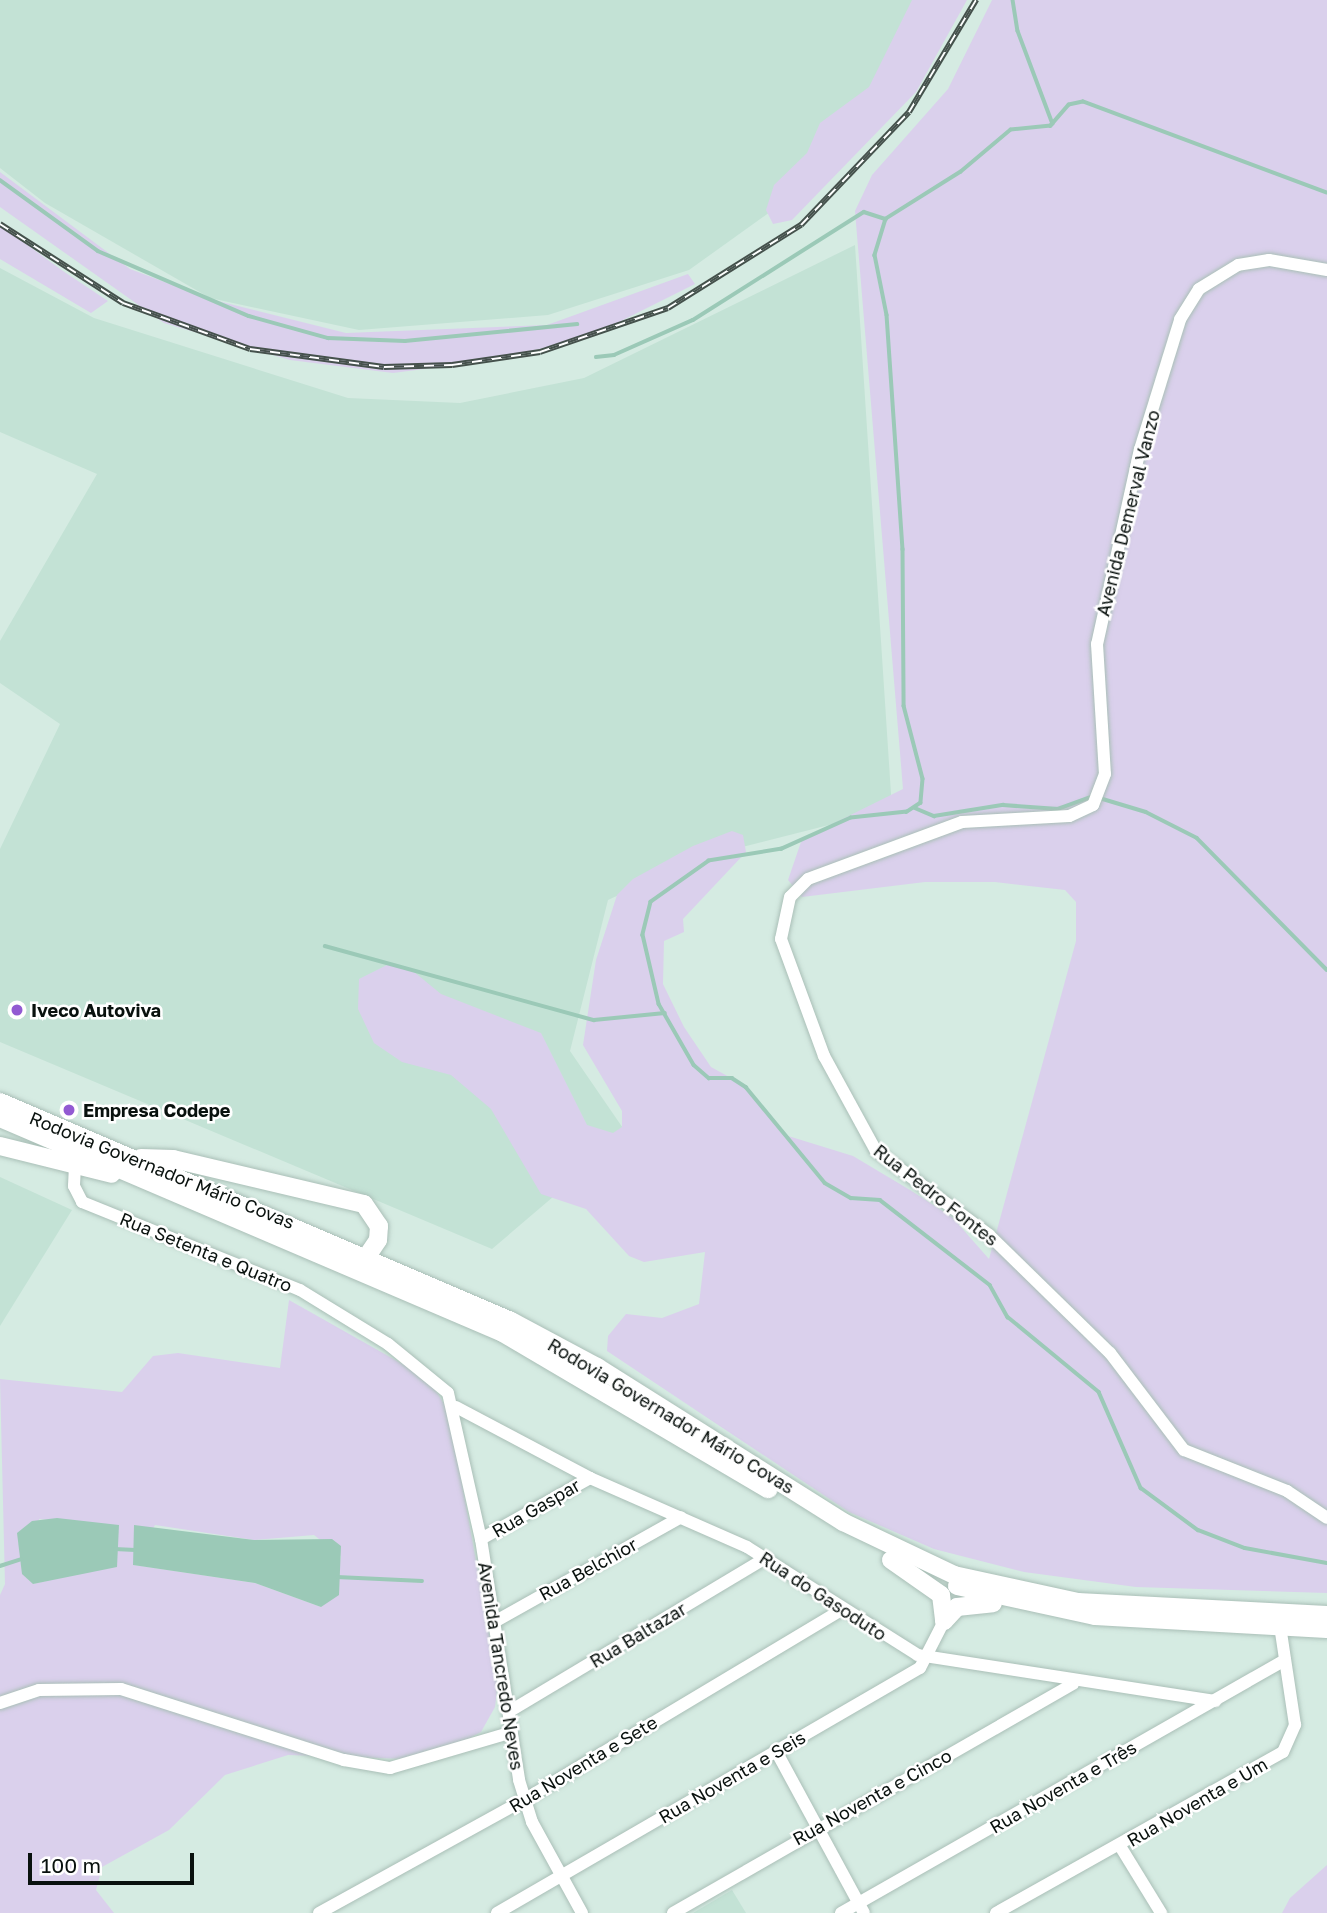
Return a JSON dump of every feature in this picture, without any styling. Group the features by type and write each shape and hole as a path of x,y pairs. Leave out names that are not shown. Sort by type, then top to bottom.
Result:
{"highway":[{"name":"Rodovia Governador Mário Covas","path":"0,1102 343,1267 503,1333 891,1560 1013,1603 1095,1616 1327,1629"},
{"name":"Rodovia Governador Mário Covas","path":"0,1118 371,1256 597,1367 843,1522 954,1575 1078,1602 1327,1615"},
{"path":"0,1146 75,1166 128,1165 173,1159 365,1204 379,1226 371,1256 343,1267"},
{"path":"891,1560 941,1595 944,1621"},
{"path":"944,1621 964,1605 1013,1603"}],"street":[{"name":"Avenida Demerval Vanzo","path":"1098,797 1105,774 1097,644 1140,449 1180,320 1199,289 1238,265 1269,260 1327,270"},
{"name":"Rua Pedro Fontes","path":"1098,797 1069,816 962,822 808,879 790,897 781,931 784,951 824,1056 876,1151 989,1235 1110,1353 1184,1450 1287,1491 1327,1518"},
{"name":"Rua Setenta e Quatro","path":"75,1166 74,1186 82,1202 300,1290 397,1350 441,1385 456,1407"},
{"name":"Rua do Gasoduto","path":"456,1407 590,1478 681,1517 766,1558 843,1609 930,1658 1073,1684 1215,1701"},
{"name":"Avenida Tancredo Neves","path":"456,1407 496,1621 524,1800 561,1878 582,1913"},
{"name":"Rua Gaspar","path":"481,1539 590,1478"},
{"name":"Rua Belchior","path":"496,1621 681,1517"},
{"name":"Rua Baltazar","path":"510,1711 766,1558"},
{"name":"Rua Noventa e Sete","path":"319,1913 524,1800 843,1609"},
{"path":"930,1658 944,1621"},
{"name":"Rua Noventa e Um","path":"996,1913 1120,1846 1283,1752 1295,1725 1280,1626"},
{"name":"Rua Noventa e Seis","path":"497,1913 561,1878 930,1658"},
{"name":"Rua Noventa e Três","path":"841,1913 861,1908 1285,1660"},
{"name":"Rua Noventa e Cinco","path":"673,1913 816,1828 1073,1684"},
{"path":"0,1703 39,1690 121,1689 344,1760 390,1768 512,1732"},
{"path":"776,1751 861,1908"},
{"path":"1120,1846 1161,1913"}],"shaded area":[{"path":"0,0 934,0 913,44 770,212 689,270 548,315 359,330 210,298 45,203 0,168"},
{"path":"912,0 967,0 916,92 792,220 773,224 766,210 774,185 807,153 820,123 869,87"},
{"path":"992,0 1327,0 1327,1593 1136,1587 1024,1572 934,1549 849,1512 607,1351 608,1336 626,1314 662,1318 699,1304 705,1252 644,1262 629,1256 586,1209 541,1194 491,1109 451,1075 402,1062 374,1043 358,1009 359,979 389,964 408,967 441,994 541,1033 587,1125 613,1133 622,1127 622,1111 583,1045 596,960 617,895 633,879 693,846 732,831 743,835 746,852 683,919 684,932 664,941 663,984 684,1027 711,1067 742,1084 785,1135 853,1156 910,1190 952,1217 989,1259 1076,941 1076,902 1065,890 995,882 925,882 802,897 788,880 802,839 903,789 855,211 872,175 948,89"},
{"path":"0,172 130,269 210,299 346,333 547,325 688,274 695,284 587,338 486,361 393,373 290,360 164,323 0,207"},
{"path":"0,225 108,301 91,313 0,259"},
{"path":"855,245 892,809 695,859 608,900 570,1051 627,1134 492,1249 0,1042 0,849 60,724 0,683 0,641 97,474 0,432 0,268 94,318 348,398 460,403 584,378"},
{"path":"0,1177 72,1210 0,1326"},
{"path":"289,1300 413,1370 431,1383 449,1412 498,1682 495,1707 481,1732 445,1751 407,1759 288,1755 225,1775 169,1830 102,1867 96,1890 114,1913 0,1913 0,1595 5,1584 0,1379 122,1392 153,1356 178,1353 280,1368","holes":["39,1519 97,1525 98,1569 33,1584","155,1525 254,1540 314,1535 341,1556 339,1568 321,1607 255,1583 134,1565"]},
{"path":"57,1518 119,1525 117,1567 33,1584 22,1574 17,1533 32,1521"},
{"path":"134,1525 254,1540 332,1539 341,1546 339,1595 321,1607 255,1583 133,1565"},
{"path":"1327,1865 1327,1913 1282,1913 1290,1898"},
{"path":"732,1890 746,1913 693,1913"}],"waterway":[{"path":"1013,0 1018,31 1053,124"},
{"path":"1327,193 1083,102 1069,105 1051,126 1011,130 961,172 886,219 875,255 887,315 903,549 904,706 923,779 921,803 907,812 851,818 782,849 709,861 651,902 643,935 659,1004 694,1065 709,1078 732,1078 746,1087 825,1183 851,1198 880,1200 990,1285 1008,1317 1099,1392 1141,1488 1198,1530 1245,1548 1327,1563"},
{"path":"0,180 98,251 249,316 328,338 405,341 577,324"},
{"path":"596,357 614,355 693,320 864,212 886,219"},
{"path":"915,808 934,816 1003,805 1058,809 1093,796 1146,812 1197,838 1327,970"},
{"path":"325,946 594,1020 665,1013"},
{"path":"115,1549 135,1550"},
{"path":"0,1566 21,1559"},
{"path":"337,1577 422,1581"}],"railway":[{"path":"0,224 123,303 250,349 384,367 452,365 540,352 668,308 801,225 909,112 976,0"}],"place":[{"name":"Iveco Autoviva","path":"17,1010"},
{"name":"Empresa Codepe","path":"69,1110"}]}
